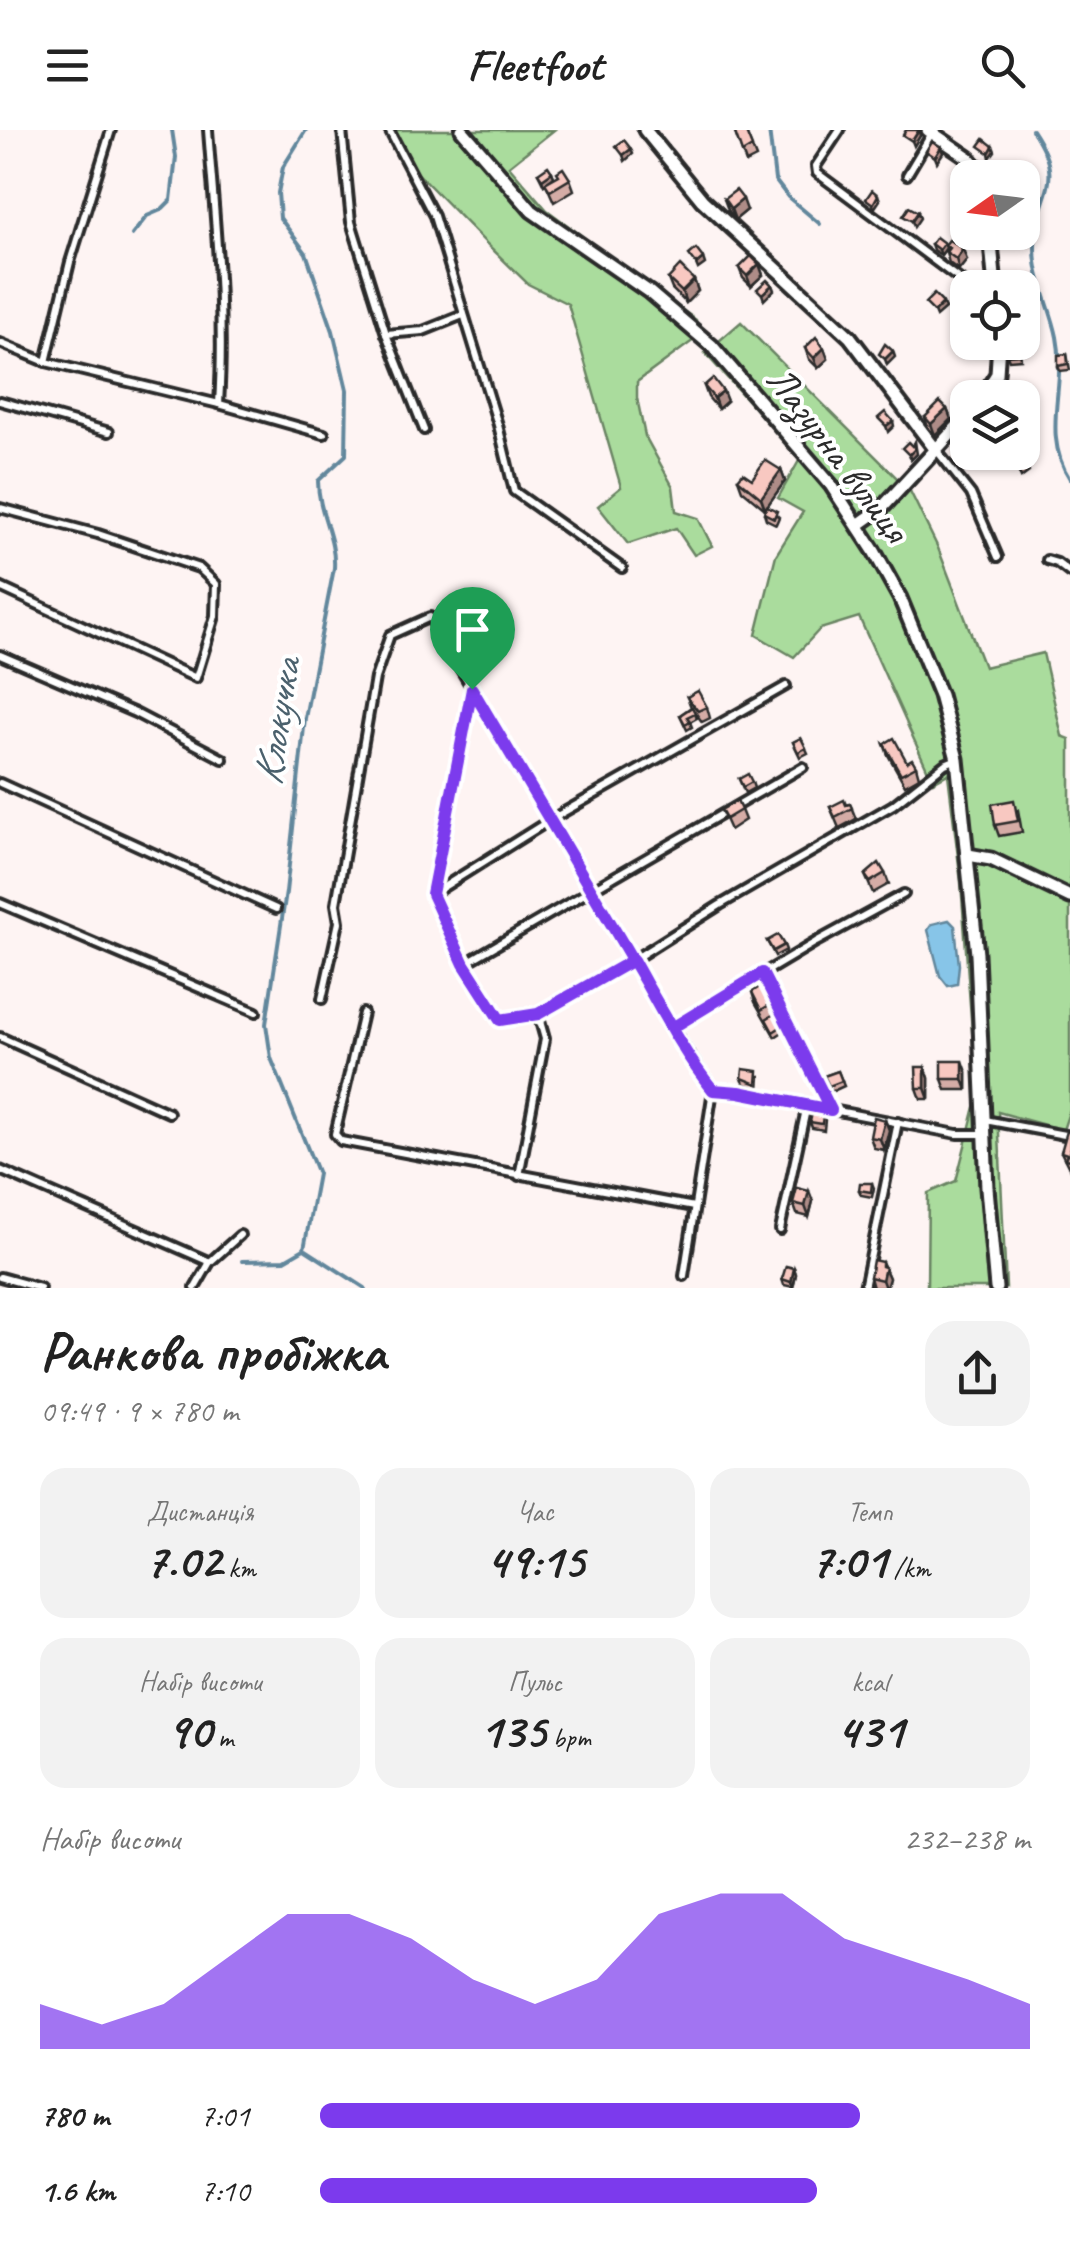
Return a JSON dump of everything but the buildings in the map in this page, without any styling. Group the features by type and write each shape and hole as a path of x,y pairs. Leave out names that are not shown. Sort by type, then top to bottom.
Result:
{"street":[{"name":"Лазурна вулиця","path":"462,130 532,211 662,302 712,346 831,486 858,524 908,616 948,718 957,758 977,954 996,1288"},
{"name":"Лазурна вулиця","path":"645,130 702,200 850,337 936,450"},
{"path":"930,131 971,160"},
{"path":"858,524 882,508 950,435"},
{"path":"968,855 991,859 1070,897"}],"lane":[{"path":"46,362 70,262 111,130"},
{"path":"208,130 220,274 219,404"},
{"path":"342,130 348,211 386,334 424,430"},
{"path":"389,130 434,216 498,425 514,491 622,568"},
{"path":"840,130 816,166 817,173 950,272"},
{"path":"907,175 930,131"},
{"path":"386,334 423,331 463,315"},
{"path":"0,343 46,362 324,434"},
{"path":"0,401 109,432"},
{"path":"936,450 967,488 998,557"},
{"path":"0,508 98,534 199,568 216,584 215,616 196,678 0,588"},
{"path":"1047,560 1057,562 1070,573"},
{"path":"322,999 339,922 336,904 375,678 390,635 430,618 672,1028 713,1090 684,1276"},
{"path":"0,655 135,713 222,759"},
{"path":"432,894 550,820 786,686"},
{"path":"472,689 432,894 464,964 500,1020 538,1014 633,960 881,812 957,758"},
{"path":"464,964 803,767"},
{"path":"0,784 276,909"},
{"path":"672,1028 904,894"},
{"path":"0,903 256,1012"},
{"path":"762,973 831,1110"},
{"path":"363,1014 334,1134 341,1140 694,1206"},
{"path":"519,1176 546,1039 538,1014"},
{"path":"0,1037 169,1113"},
{"path":"713,1090 957,1134 985,1127 1070,1136"},
{"path":"780,1230 806,1105"},
{"path":"864,1288 898,1122"},
{"path":"0,1170 210,1262"},
{"path":"194,1288 210,1262 240,1235"},
{"path":"0,1277 40,1288"}],"green space":[{"path":"387,130 554,130 509,166 547,210 696,320 698,337 637,382 637,398 645,436 673,487 676,511 698,518 712,546 694,555 676,528 628,544 598,506 621,487 568,304 528,284 399,154"},
{"path":"741,322 910,491 938,548 984,667 1043,653 1062,736 1070,739 1070,1109 1063,1130 998,1112 1006,1288 927,1288 928,1193 956,1181 977,1099 961,882 948,774 933,782 859,617 820,629 794,657 756,635 776,555 803,512 778,498 800,459 705,353"}],"water":[{"path":"949,920 955,926 959,965 957,984 948,986 940,976 928,930 932,924"}],"waterway":[{"path":"132,235 147,216 171,200 176,157 172,130"},
{"name":"Клокучка","path":"242,1261 285,1260 304,1249 318,1174 271,1058 266,1024 286,892 305,718 334,568 318,481 346,455 347,390 333,331 306,253 280,218 278,193 283,167 306,130"},
{"path":"769,130 775,180 788,197 820,224"},
{"path":"1032,130 1048,165 1035,248 1040,282 1057,337 1055,427 1061,462 1070,479"},
{"path":"306,1250 365,1288"}],"route":[{"path":"472,689 432,894 464,964 500,1020 538,1014 633,960 672,1028 702,1077 713,1090 831,1110 762,973 672,1028 633,960 472,689"}]}
